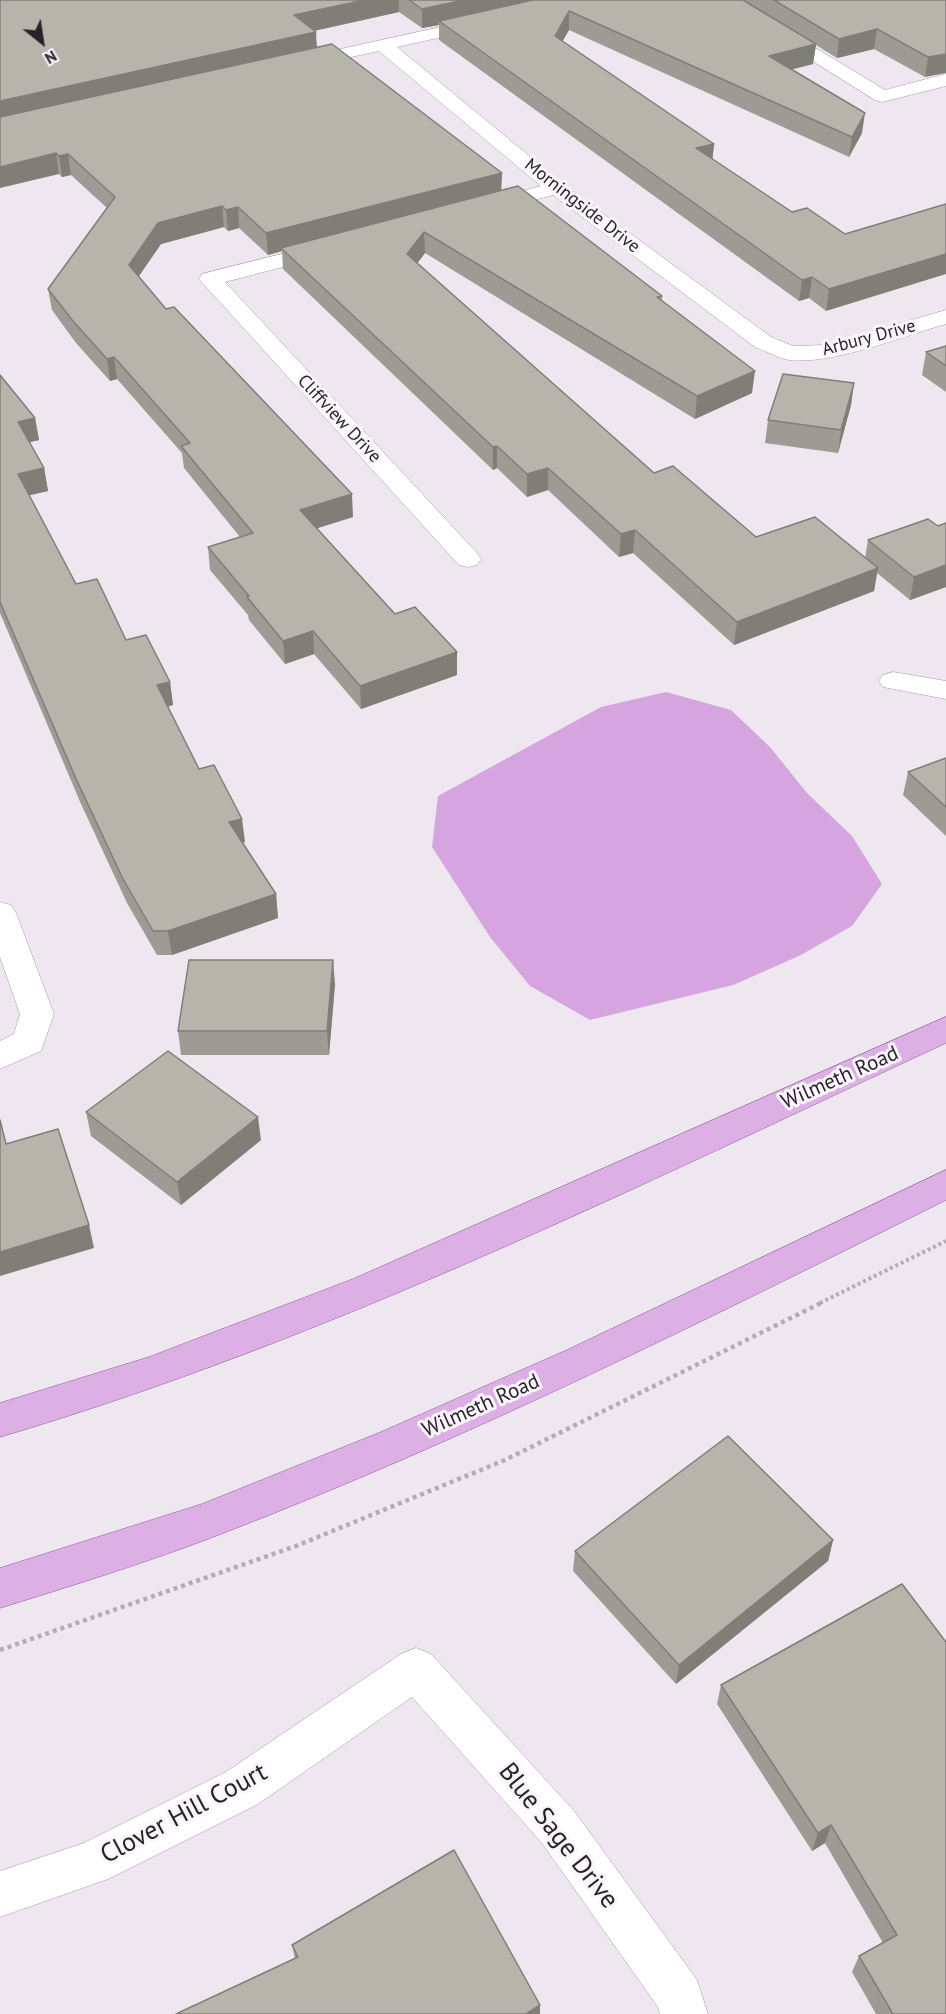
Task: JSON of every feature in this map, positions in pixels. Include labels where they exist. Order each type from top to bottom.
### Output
[{"type":"main road","name":"Wilmeth Road","points":[[0,1420],[143,1375],[320,1310],[419,1269],[946,1029]]},
{"type":"main road","name":"Wilmeth Road","points":[[0,1588],[205,1521],[424,1432],[687,1311],[946,1184]]},
{"type":"street","points":[[724,0],[882,96],[946,80]]},
{"type":"street","points":[[279,68],[495,20]]},
{"type":"street","name":"Morningside Drive","points":[[383,45],[556,188],[763,342],[790,353]]},
{"type":"street","points":[[464,212],[556,188]]},
{"type":"street","name":"Cliffview Drive","points":[[348,243],[210,279],[468,559]]},
{"type":"street","name":"Arbury Drive","points":[[790,353],[826,352],[946,317]]},
{"type":"street","points":[[893,681],[946,690]]},
{"type":"street","points":[[0,913],[37,1014],[30,1042],[0,1056]]},
{"type":"street","name":"Clover Hill Court","points":[[0,1894],[92,1863],[242,1788],[416,1669]]},
{"type":"street","name":"Blue Sage Drive","points":[[416,1669],[558,1827],[680,1997],[684,2014]]},
{"type":"shaded area","points":[[666,692],[731,710],[770,747],[807,793],[852,836],[882,884],[852,926],[799,956],[733,985],[590,1020],[530,986],[490,937],[432,847],[438,796],[601,707]]},
{"type":"building","points":[[0,0],[365,0],[294,15],[316,32],[0,101]]},
{"type":"building","points":[[409,0],[464,0],[422,9]]},
{"type":"building","points":[[533,0],[743,0],[816,44],[769,56],[865,113],[852,137],[569,11],[555,36],[714,144],[696,148],[792,212],[807,208],[845,234],[946,204],[946,254],[829,289],[812,277],[802,280],[439,21]]},
{"type":"building","points":[[774,0],[946,0],[946,54],[928,57],[877,29],[839,39]]},
{"type":"building","points":[[332,44],[502,173],[266,233],[238,207],[226,210],[222,206],[158,223],[129,265],[166,309],[174,307],[352,494],[300,510],[395,614],[415,607],[457,652],[360,686],[313,631],[283,641],[247,597],[249,596],[208,547],[253,533],[181,446],[190,443],[114,357],[107,359],[48,289],[115,197],[68,154],[59,156],[56,153],[0,167],[0,117]]},
{"type":"building","points":[[518,186],[662,296],[657,297],[755,371],[697,396],[424,232],[407,254],[654,473],[673,466],[756,537],[815,517],[878,568],[737,622],[635,530],[621,534],[548,468],[527,474],[497,446],[493,447],[281,248]]},
{"type":"building","points":[[946,346],[946,366],[926,352]]},
{"type":"building","points":[[783,374],[854,383],[841,430],[768,420]]},
{"type":"building","points":[[0,375],[35,418],[18,422],[44,468],[18,474],[76,584],[97,579],[126,640],[146,635],[170,682],[157,685],[199,769],[214,765],[242,819],[229,822],[276,894],[168,931],[153,931],[123,879],[77,781],[0,602]]},
{"type":"building","points":[[928,519],[938,526],[946,523],[946,565],[914,577],[868,540]]},
{"type":"building","points":[[946,758],[946,807],[908,772]]},
{"type":"building","points":[[189,960],[333,960],[327,1031],[178,1031]]},
{"type":"building","points":[[168,1051],[258,1117],[177,1182],[86,1112]]},
{"type":"building","points":[[0,1120],[6,1144],[58,1129],[89,1225],[0,1252]]},
{"type":"building","points":[[728,1436],[833,1540],[679,1665],[575,1551]]},
{"type":"building","points":[[902,1584],[946,1642],[946,2014],[893,2014],[859,1956],[897,1935],[831,1825],[818,1833],[721,1685]]},
{"type":"building","points":[[454,1850],[540,2005],[526,2014],[176,2014],[298,1957],[292,1945]]}]
